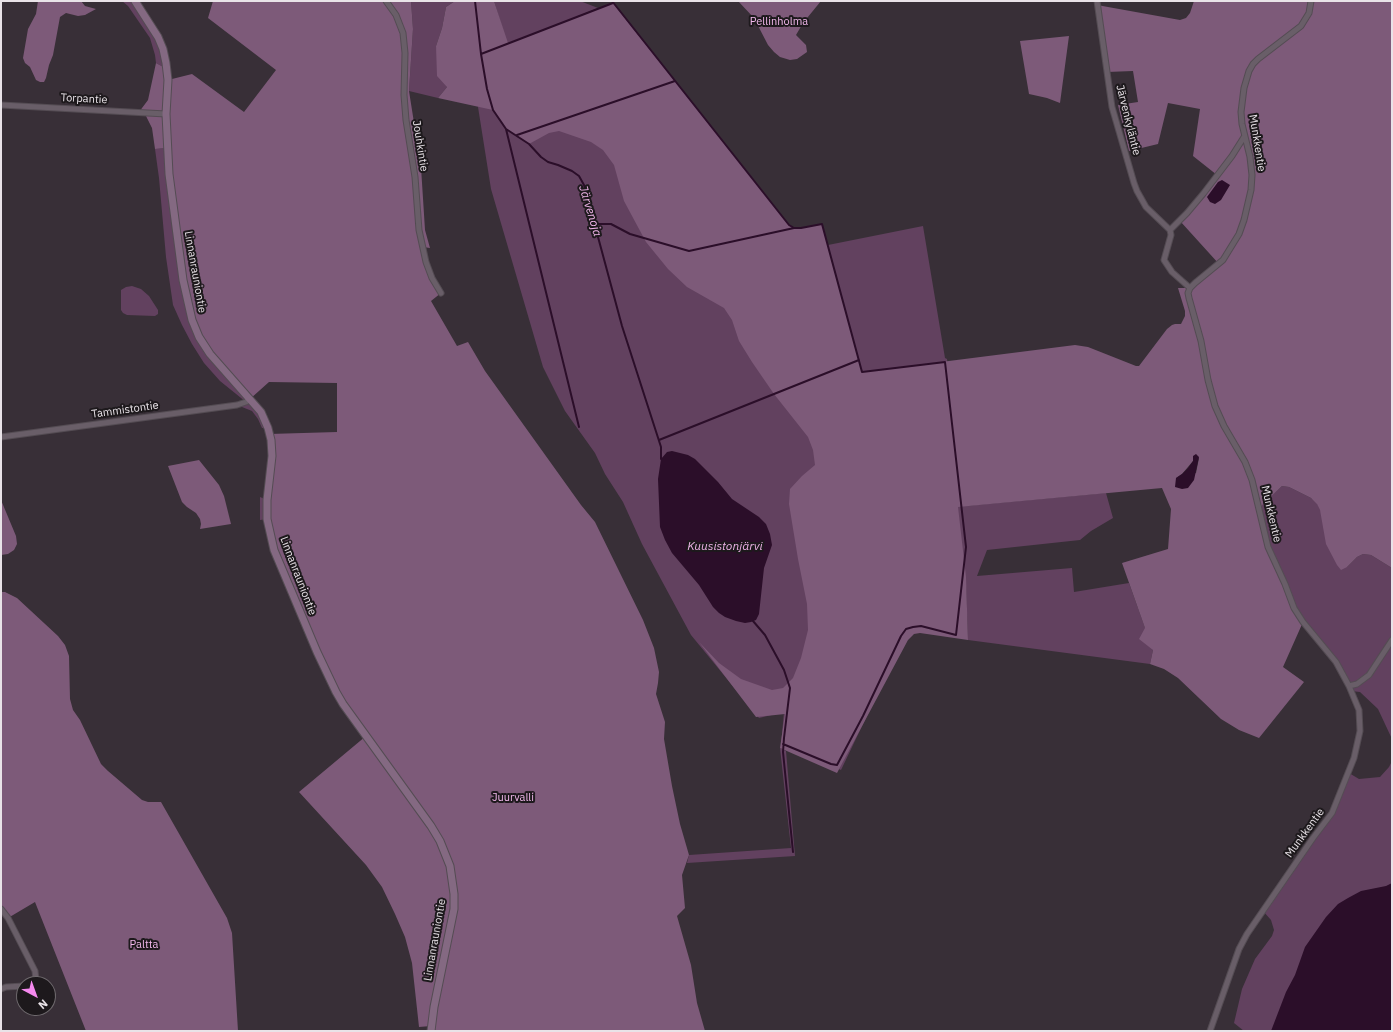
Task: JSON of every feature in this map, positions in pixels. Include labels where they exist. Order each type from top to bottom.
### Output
[{"type":"street","name":"Linnanrauniontie","points":[[135,1],[152,27],[163,49],[168,80],[166,114],[169,174],[186,294],[192,320],[199,337],[210,354],[261,412],[266,422],[271,440],[272,456],[267,500],[268,519],[274,550],[317,652],[342,704],[431,826],[440,841],[450,866],[454,894],[454,909],[434,1007],[431,1031]]},
{"type":"street","name":"Jouhkintie","points":[[386,1],[396,15],[403,33],[405,53],[404,95],[406,120],[415,177],[419,230],[426,262],[432,278],[441,293]]},
{"type":"street","name":"Järvenkyläntie","points":[[1097,1],[1112,107],[1134,183],[1146,207],[1170,230]]},
{"type":"street","name":"Munkkentie","points":[[1210,1031],[1239,949],[1247,934],[1329,818],[1337,803],[1354,758],[1360,731],[1359,710],[1349,686],[1336,662],[1296,612],[1268,547],[1252,480],[1243,458],[1224,426],[1215,406],[1208,380],[1201,341],[1188,293],[1190,288],[1219,264],[1230,251],[1239,234],[1248,204],[1252,175],[1250,157],[1244,137],[1241,112],[1244,88],[1249,71],[1258,59],[1301,26],[1309,13],[1311,1]]},
{"type":"street","name":"Torpantie","points":[[1,105],[166,114]]},
{"type":"street","points":[[1190,288],[1172,272],[1164,260],[1171,235],[1170,230],[1188,213],[1232,156],[1244,137]]},
{"type":"street","name":"Tammistontie","points":[[1,437],[237,405],[250,399]]},
{"type":"street","points":[[1349,686],[1357,684],[1369,675],[1391,642]]},
{"type":"street","points":[[1,909],[8,918],[35,971],[36,976]]},
{"type":"street","points":[[1,990],[6,987],[16,986]]},
{"type":"shaded area","points":[[122,1],[135,1],[153,27],[167,69],[156,63],[150,38],[128,6]]},
{"type":"shaded area","points":[[411,1],[455,1],[446,7],[442,28],[436,46],[447,87],[438,98],[409,91],[413,29]]},
{"type":"shaded area","points":[[494,1],[580,1],[598,8],[578,16],[739,161],[789,225],[794,228],[822,224],[828,245],[923,226],[945,358],[947,359],[965,506],[1106,493],[1113,518],[1091,531],[1080,540],[987,550],[977,576],[1072,568],[1074,592],[1129,583],[1153,650],[1150,664],[968,640],[966,586],[910,626],[841,770],[781,745],[784,712],[759,718],[691,635],[642,544],[623,502],[605,474],[595,453],[565,411],[543,367],[491,189],[478,107],[507,43]]},
{"type":"shaded area","points":[[168,148],[250,399],[268,428],[262,428],[252,411],[237,405],[246,402],[220,381],[204,363],[192,344],[173,305],[166,257],[155,149]]},
{"type":"shaded area","points":[[132,286],[141,289],[149,296],[158,310],[158,314],[155,316],[127,315],[123,313],[121,310],[121,290]]},
{"type":"shaded area","points":[[1282,486],[1289,487],[1311,498],[1317,503],[1347,567],[1357,557],[1363,554],[1371,555],[1392,568],[1392,739],[1378,709],[1360,692],[1351,691],[1344,675],[1303,622],[1272,558],[1258,508]]},
{"type":"shaded area","points":[[260,497],[267,500],[267,519],[260,520]]},
{"type":"shaded area","points":[[780,748],[786,751],[795,856],[687,863],[689,855],[791,848]]},
{"type":"shaded area","points":[[1392,761],[1392,883],[1327,961],[1290,1031],[1244,1031],[1234,1023],[1242,989],[1255,959],[1272,936],[1274,930],[1271,920],[1263,911],[1326,823],[1349,773],[1359,779],[1380,777]]},
{"type":"green space","points":[[38,1],[81,1],[85,6],[96,9],[85,15],[78,16],[66,13],[60,17],[53,55],[44,82],[36,80],[30,67],[25,63],[23,58],[28,29],[36,14]]},
{"type":"green space","name":"Juurvalli","points":[[213,1],[411,1],[413,29],[409,91],[421,167],[425,230],[430,248],[423,247],[441,293],[431,301],[457,346],[468,342],[485,371],[581,505],[595,522],[643,620],[654,648],[659,672],[656,694],[665,722],[664,739],[672,786],[680,824],[689,855],[682,875],[685,908],[677,916],[691,965],[697,1003],[705,1031],[431,1031],[431,1026],[419,1027],[412,963],[405,937],[382,887],[366,865],[299,792],[366,736],[343,704],[270,535],[269,434],[337,432],[337,383],[269,382],[250,399],[222,369],[192,320],[167,148],[155,149],[152,128],[146,116],[139,112],[148,100],[156,63],[167,69],[168,80],[192,74],[244,112],[276,70],[208,18]]},
{"type":"green space","points":[[455,1],[494,1],[508,43],[613,3],[789,225],[794,228],[801,228],[822,224],[862,372],[1075,345],[1088,347],[1139,366],[1167,329],[1172,325],[1181,324],[1185,316],[1185,311],[1178,288],[1190,288],[1219,264],[1180,221],[1217,175],[1193,156],[1200,109],[1168,103],[1158,144],[1129,151],[1118,105],[1138,102],[1133,71],[1107,72],[1097,5],[1180,20],[1186,18],[1190,13],[1194,1],[1392,1],[1392,568],[1371,555],[1363,554],[1341,570],[1326,544],[1320,510],[1317,504],[1311,498],[1289,487],[1282,486],[1259,508],[1268,547],[1303,622],[1283,667],[1304,682],[1259,738],[1239,730],[1221,719],[1178,678],[1164,669],[1150,664],[1153,650],[1139,639],[1145,628],[1122,563],[1168,549],[1171,509],[1162,488],[958,507],[966,577],[968,640],[920,633],[914,634],[908,640],[837,773],[780,748],[785,714],[756,717],[699,642],[719,663],[741,679],[772,690],[783,688],[793,678],[801,658],[808,630],[807,604],[789,504],[790,489],[815,465],[813,450],[808,437],[774,394],[752,362],[739,341],[732,320],[724,308],[687,287],[668,269],[646,242],[624,201],[614,165],[603,150],[591,142],[559,131],[549,133],[529,144],[506,129],[493,110],[438,98],[447,87],[437,76],[436,46],[442,28],[446,7]],"holes":[[[1199,458],[1196,473],[1176,478],[1182,474],[1193,461]]]},
{"type":"green space","name":"Pellinholma","points":[[738,1],[821,1],[803,23],[796,35],[806,45],[807,52],[797,59],[790,60],[780,57],[768,45],[754,18]]},
{"type":"green space","points":[[1069,36],[1060,103],[1029,94],[1020,41]]},
{"type":"green space","points":[[199,460],[219,485],[224,496],[231,524],[200,529],[200,519],[196,513],[182,502],[168,466]]},
{"type":"green space","points":[[1,500],[16,536],[17,544],[14,550],[8,554],[1,555]]},
{"type":"green space","name":"Paltta","points":[[1,592],[5,592],[17,598],[58,636],[65,645],[69,656],[70,699],[73,710],[80,720],[101,764],[142,800],[148,802],[161,802],[227,918],[232,933],[238,1031],[86,1031],[35,902],[8,918],[1,909]]},
{"type":"water","points":[[1222,180],[1230,185],[1221,200],[1215,204],[1210,202],[1207,197],[1218,182]]},
{"type":"water","name":"Kuusistonjärvi","points":[[672,451],[688,455],[695,459],[718,482],[732,499],[759,517],[766,524],[772,545],[764,568],[759,614],[756,620],[745,623],[725,617],[719,613],[713,607],[699,585],[672,553],[665,540],[660,527],[658,479],[661,459],[667,452]]},
{"type":"water","points":[[1196,454],[1199,457],[1194,480],[1188,488],[1182,489],[1175,487],[1176,478],[1188,468],[1193,461],[1193,456]]},
{"type":"water","points":[[1392,883],[1392,1031],[1271,1031],[1286,992],[1295,975],[1305,947],[1326,917],[1338,904],[1361,891],[1386,886]]},
{"type":"waterway","name":"Järvenoja","points":[[475,1],[481,54],[487,89],[493,110],[506,129],[529,144],[548,162],[572,171],[579,176],[584,185],[622,326],[661,447],[661,459]]},
{"type":"waterway","points":[[612,1],[789,225],[794,228]]},
{"type":"waterway","points":[[481,54],[613,3]]},
{"type":"waterway","points":[[517,135],[675,81]]},
{"type":"waterway","points":[[506,129],[579,427]]},
{"type":"waterway","points":[[595,224],[611,224],[630,234],[689,251],[794,228],[822,224],[862,372],[945,362],[966,547],[956,635],[921,626],[906,629],[901,636],[863,716],[837,765],[831,764],[783,744]]},
{"type":"waterway","points":[[659,440],[859,360]]},
{"type":"waterway","points":[[753,621],[765,635],[784,670],[790,688],[783,752],[793,852]]}]
